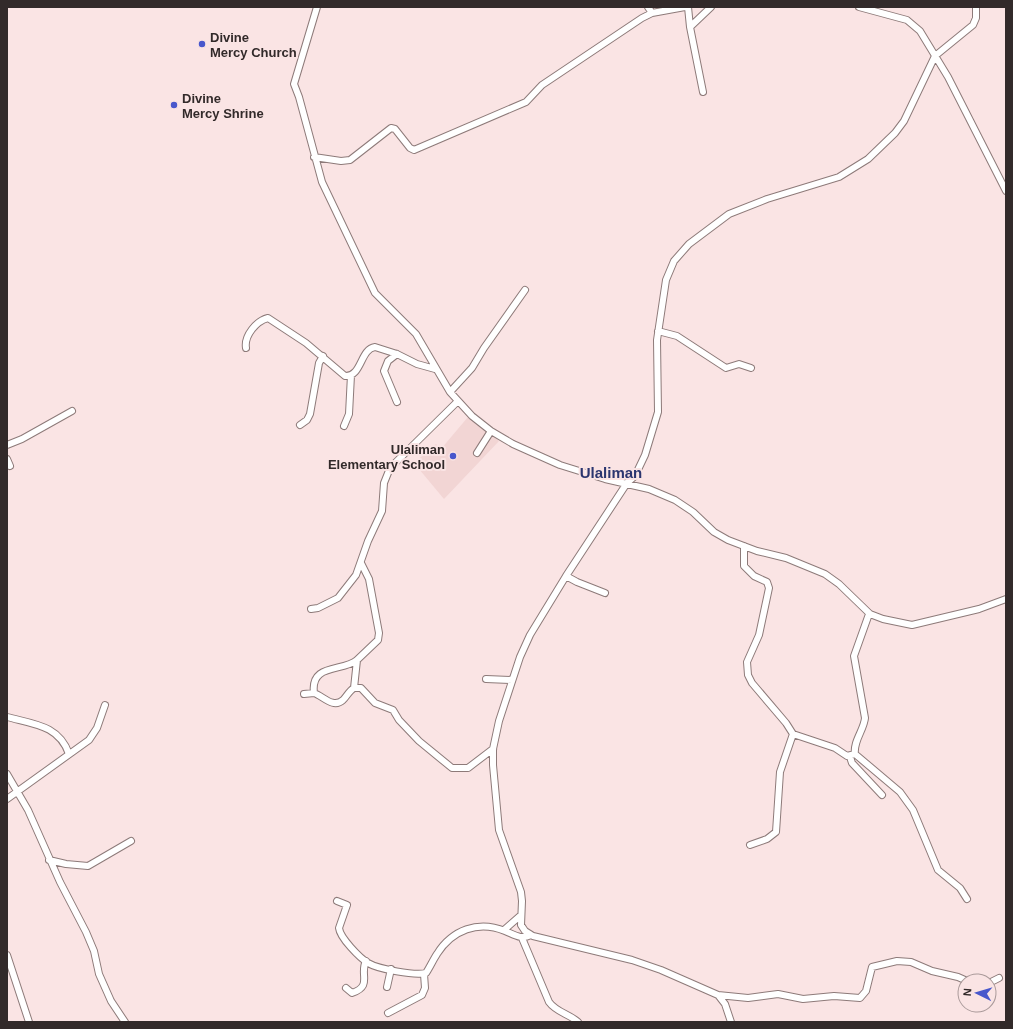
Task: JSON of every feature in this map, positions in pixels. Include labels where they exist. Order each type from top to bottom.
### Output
[{"type":"street","points":[[317,7],[294,84],[299,97],[322,182],[375,293],[416,334],[435,369],[450,392],[472,416],[491,431],[513,444],[560,465],[606,479],[649,489],[675,500],[694,512],[714,532],[728,540],[767,554],[786,558],[825,574],[839,584],[869,614],[895,623],[912,625],[979,609],[1006,599]]},
{"type":"street","points":[[648,7],[652,13]]},
{"type":"street","points":[[314,157],[341,161],[350,160],[391,128],[395,128],[410,148],[414,150],[521,105],[548,81],[642,18],[652,13],[686,7],[703,92]]},
{"type":"street","points":[[690,27],[711,7]]},
{"type":"street","points":[[859,7],[907,20],[920,31],[948,77],[1006,191]]},
{"type":"street","points":[[957,976],[932,971],[911,962],[901,961],[872,967],[866,991],[860,998],[834,996],[803,999],[778,994],[748,998],[718,995],[661,970],[632,960],[531,935],[522,928],[520,916],[522,901],[521,892],[499,830],[494,780],[494,749],[499,721],[512,680],[530,635],[566,576],[627,483],[635,476],[645,455],[658,412],[658,332],[666,280],[674,261],[683,250],[719,221],[738,210],[839,177],[868,159],[895,133],[904,121],[935,56],[973,25],[976,18],[976,7]]},
{"type":"street","points":[[450,392],[472,368],[484,348],[525,290]]},
{"type":"street","points":[[246,348],[245,341],[249,334],[262,321],[268,318],[323,356],[345,376],[351,375],[359,367],[370,348],[378,347],[417,364],[435,369]]},
{"type":"street","points":[[658,332],[677,336],[726,368],[739,364],[751,368]]},
{"type":"street","points":[[397,354],[388,360],[384,371],[397,402]]},
{"type":"street","points":[[300,425],[307,420],[310,414],[319,363],[323,356]]},
{"type":"street","points":[[344,426],[349,414],[351,375]]},
{"type":"street","points":[[311,609],[318,608],[338,598],[356,575],[368,541],[382,511],[384,483],[390,468],[458,401]]},
{"type":"street","points":[[7,445],[72,411]]},
{"type":"street","points":[[477,453],[491,431]]},
{"type":"street","points":[[7,459],[10,466]]},
{"type":"street","points":[[744,546],[744,566],[754,576],[767,582],[769,588],[758,635],[747,662],[748,675],[752,683],[783,718],[793,734],[852,755],[900,792],[913,810],[938,870],[960,888],[967,899]]},
{"type":"street","points":[[314,693],[314,684],[324,670],[347,666],[378,640],[379,633],[369,579],[361,563]]},
{"type":"street","points":[[566,576],[604,593]]},
{"type":"street","points":[[869,614],[854,656],[865,713],[865,723],[855,745],[852,755],[852,762],[882,795]]},
{"type":"street","points":[[304,694],[314,693],[335,703],[342,700],[354,688],[356,660]]},
{"type":"street","points":[[486,679],[512,680]]},
{"type":"street","points":[[354,688],[361,688],[375,703],[393,710],[399,720],[419,741],[452,768],[468,768],[494,749]]},
{"type":"street","points":[[7,799],[70,754],[93,735],[104,714],[105,705]]},
{"type":"street","points":[[7,717],[31,722],[52,731],[65,742],[70,754]]},
{"type":"street","points":[[750,845],[766,840],[776,832],[781,765],[793,734]]},
{"type":"street","points":[[7,774],[18,791],[49,860],[86,932],[94,951],[98,970],[105,987],[125,1022]]},
{"type":"street","points":[[49,860],[66,864],[88,866],[131,841]]},
{"type":"street","points":[[337,901],[347,906],[345,915],[340,925],[340,935],[366,961],[373,965],[411,974],[424,974],[450,938],[457,933],[472,927],[482,926],[504,930],[522,938],[531,935]]},
{"type":"street","points":[[504,930],[520,916]]},
{"type":"street","points":[[522,938],[549,1002],[555,1009],[565,1012],[578,1022]]},
{"type":"street","points":[[7,955],[29,1022]]},
{"type":"street","points":[[346,988],[352,993],[363,986],[365,980],[363,967],[366,961]]},
{"type":"street","points":[[388,986],[391,969]]},
{"type":"street","points":[[388,1013],[422,995],[425,988],[424,974]]},
{"type":"street","points":[[718,995],[725,1004],[731,1022]]},
{"type":"shaded area","name":"Ulaliman Elementary School","points":[[468,417],[499,441],[444,499],[414,463],[436,444],[441,449]]},
{"type":"place","name":"Divine Mercy Church","points":[[202,44]]},
{"type":"place","name":"Divine Mercy Shrine","points":[[174,105]]},
{"type":"place","name":"Ulaliman Elementary School","points":[[453,456]]},
{"type":"district","name":"Ulaliman","points":[[611,472]]}]
